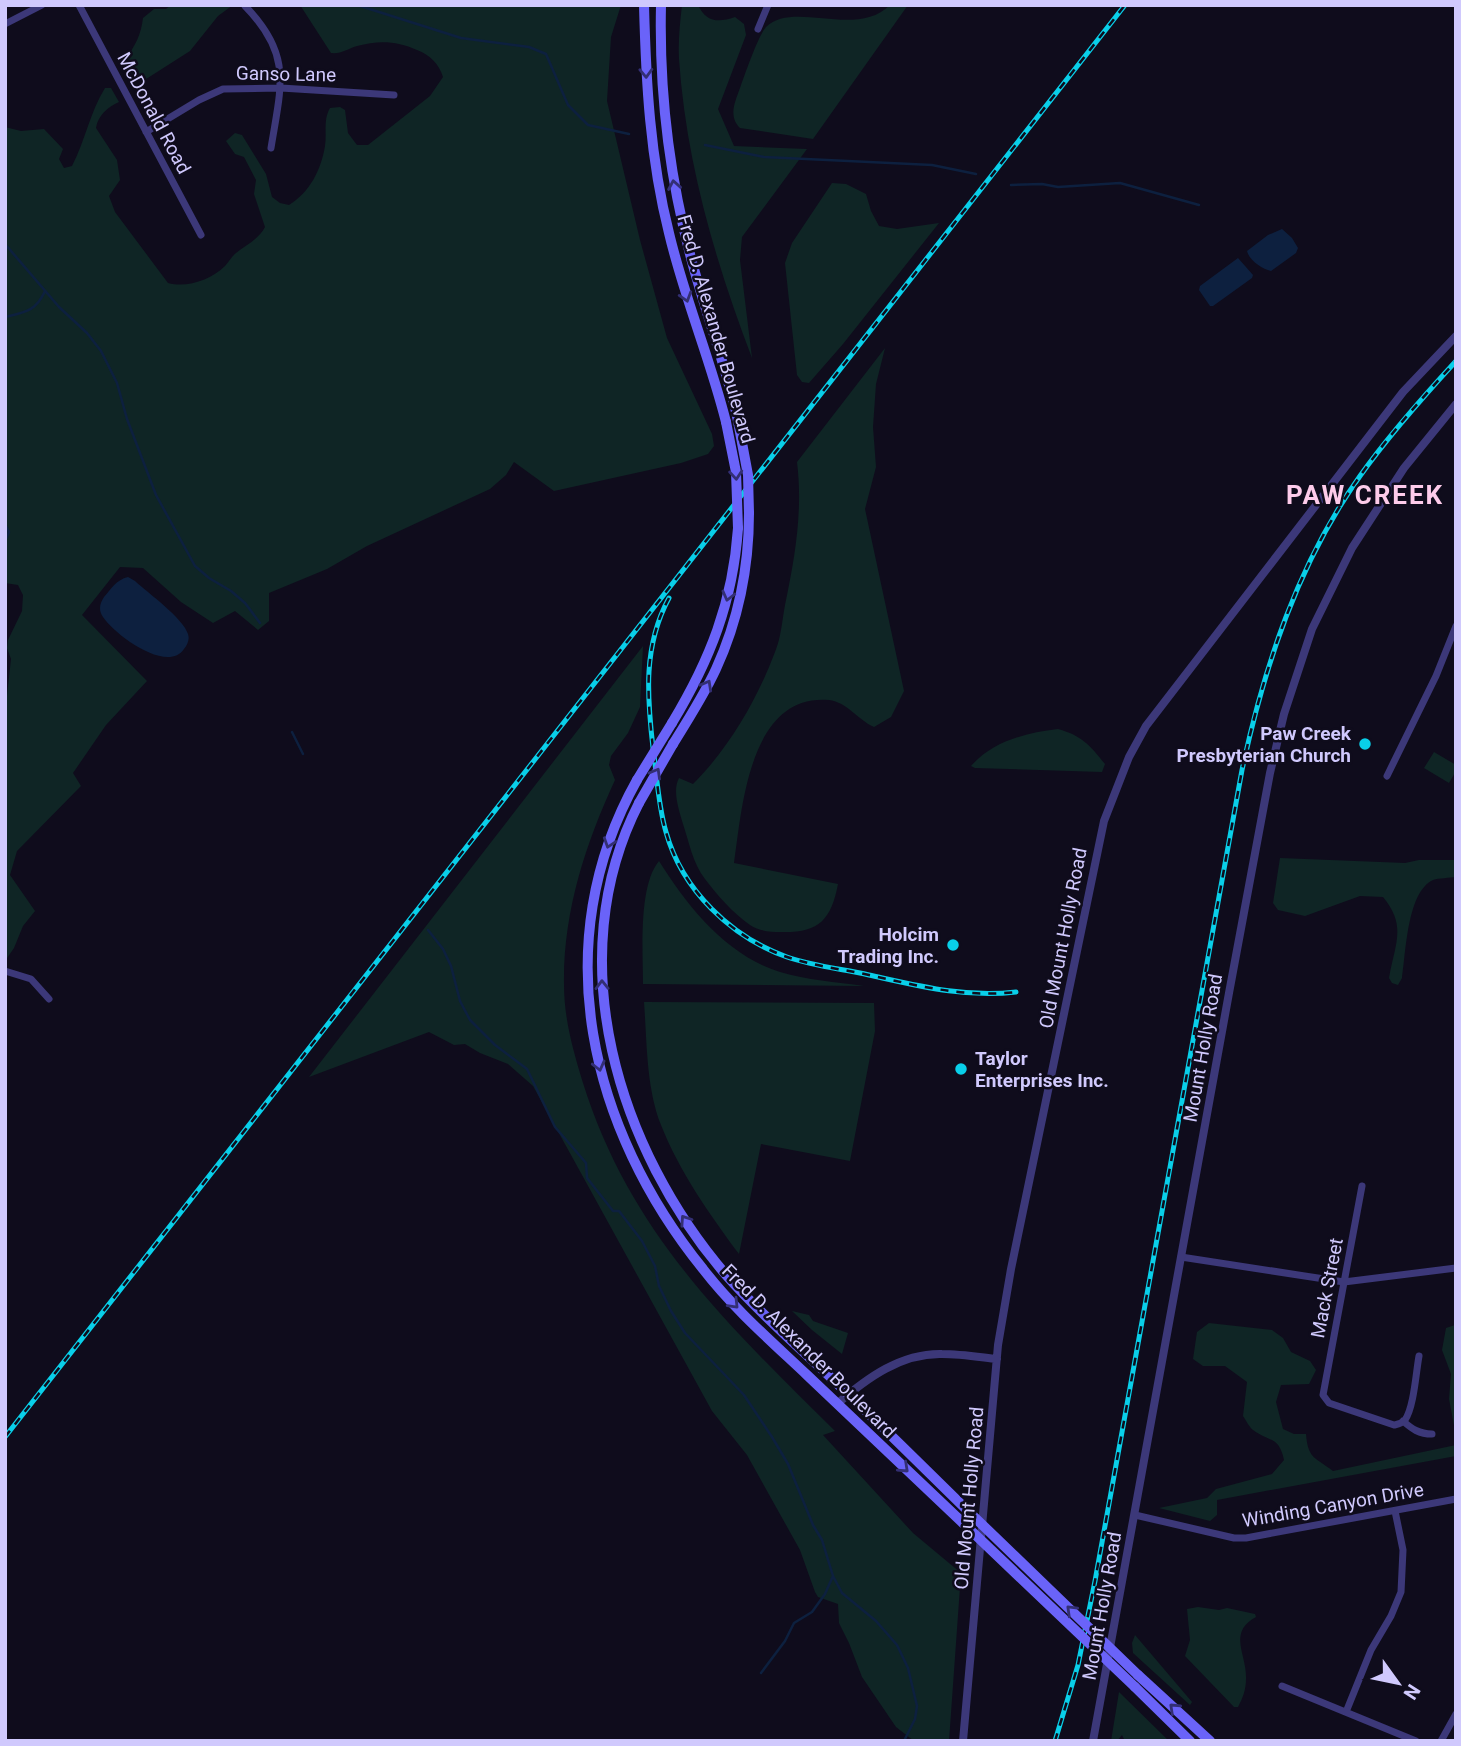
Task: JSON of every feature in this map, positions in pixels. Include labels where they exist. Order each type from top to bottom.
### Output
[{"type":"main road","name":"Fred D. Alexander Boulevard","points":[[644,5],[648,112],[660,193],[683,287],[726,422],[736,472],[738,528],[731,584],[718,632],[701,674],[637,780],[616,824],[598,876],[588,936],[588,1005],[598,1066],[623,1135],[649,1189],[690,1252],[737,1307],[1190,1741]]},
{"type":"main road","name":"Fred D. Alexander Boulevard","points":[[661,5],[660,39],[665,120],[675,190],[691,260],[737,416],[748,475],[749,513],[747,558],[729,635],[709,684],[639,803],[626,832],[610,888],[602,956],[603,998],[608,1036],[623,1094],[649,1156],[675,1204],[698,1239],[728,1276],[1138,1675],[1210,1741]]},
{"type":"street","points":[[5,24],[41,5]]},
{"type":"street","name":"McDonald Road","points":[[79,5],[201,235]]},
{"type":"street","points":[[758,29],[768,5]]},
{"type":"street","points":[[245,6],[261,22],[272,39],[280,72],[281,88],[271,148]]},
{"type":"street","name":"Ganso Lane","points":[[146,132],[223,89],[281,88],[394,94]]},
{"type":"street","name":"Old Mount Holly Road","points":[[963,1741],[996,1359],[1011,1269],[1063,1024],[1096,851],[1107,811],[1129,757],[1159,709],[1403,392],[1456,336]]},
{"type":"street","name":"Mount Holly Road","points":[[1093,1741],[1270,773],[1293,685],[1312,629],[1352,548],[1404,468],[1456,404]]},
{"type":"street","points":[[1387,776],[1436,676],[1456,626]]},
{"type":"street","points":[[5,971],[31,979],[49,999]]},
{"type":"street","name":"Mack Street","points":[[1362,1186],[1323,1395],[1329,1403],[1340,1407],[1394,1425],[1402,1422]]},
{"type":"street","points":[[1181,1256],[1344,1282],[1456,1268]]},
{"type":"street","points":[[837,1404],[881,1371],[921,1355],[943,1354],[996,1359]]},
{"type":"street","points":[[1419,1356],[1410,1409],[1402,1422],[1423,1434],[1432,1434]]},
{"type":"street","name":"Winding Canyon Drive","points":[[1135,1515],[1234,1538],[1245,1538],[1456,1499]]},
{"type":"street","points":[[1346,1712],[1371,1650],[1391,1616],[1401,1592],[1403,1550],[1395,1511]]},
{"type":"street","points":[[1282,1686],[1416,1741]]},
{"type":"street","points":[[1441,1741],[1456,1714]]},
{"type":"green space","points":[[171,5],[233,5],[218,16],[190,51],[143,81],[136,81],[128,68],[126,58],[138,39],[143,18],[154,9],[166,9]]},
{"type":"green space","points":[[300,5],[621,5],[611,37],[607,101],[640,240],[667,338],[712,434],[714,446],[708,454],[681,463],[554,491],[514,462],[506,475],[490,489],[367,546],[327,569],[269,593],[269,621],[258,630],[235,611],[213,623],[181,602],[143,568],[120,567],[82,615],[147,681],[106,725],[73,773],[81,786],[17,851],[10,875],[35,911],[23,926],[5,961],[5,714],[11,659],[7,648],[22,611],[23,595],[18,585],[5,583],[5,127],[21,131],[44,129],[63,149],[59,159],[64,168],[72,166],[100,97],[105,88],[111,88],[119,102],[104,112],[96,128],[117,160],[120,180],[109,196],[115,212],[168,283],[191,284],[206,279],[225,266],[265,227],[254,194],[256,180],[244,157],[235,154],[226,141],[235,133],[242,135],[266,174],[272,197],[289,205],[309,187],[321,164],[330,108],[340,107],[345,110],[348,133],[357,145],[368,145],[430,96],[443,77],[430,57],[388,42],[331,53]]},
{"type":"green space","points":[[682,5],[698,5],[705,15],[713,20],[735,17],[744,24],[746,35],[718,109],[734,146],[807,149],[742,237],[740,260],[752,358],[714,248],[695,173],[679,59]]},
{"type":"green space","points":[[890,5],[908,5],[813,139],[740,128],[736,123],[733,114],[736,98],[766,27],[778,20],[792,17],[860,19],[876,15]]},
{"type":"green space","points":[[832,183],[846,184],[866,194],[879,226],[897,229],[939,223],[809,383],[802,382],[797,375],[785,263],[792,243]]},
{"type":"green space","points":[[885,348],[876,384],[873,427],[876,467],[865,509],[904,691],[891,717],[874,727],[841,704],[829,700],[802,703],[782,715],[766,734],[754,759],[746,786],[734,863],[838,884],[827,916],[821,922],[794,932],[765,931],[753,927],[737,915],[697,867],[680,813],[676,795],[677,783],[679,778],[693,784],[706,770],[730,739],[760,688],[779,641],[792,569],[798,516],[797,462]]},
{"type":"green space","points":[[643,646],[640,707],[628,733],[611,756],[609,765],[615,780],[585,854],[567,931],[564,997],[576,1059],[603,1137],[627,1186],[686,1273],[757,1353],[835,1431],[823,1435],[913,1533],[961,1573],[949,1741],[914,1741],[896,1727],[862,1677],[839,1623],[838,1604],[818,1597],[815,1592],[800,1550],[747,1455],[712,1411],[533,1086],[508,1064],[465,1044],[454,1045],[429,1032],[309,1077]]},
{"type":"green space","points":[[1058,729],[1079,738],[1089,746],[1105,764],[1102,772],[971,766],[999,744]]},
{"type":"green space","points":[[1434,752],[1456,765],[1456,771],[1449,783],[1424,768]]},
{"type":"green space","points":[[1280,858],[1405,863],[1419,860],[1456,860],[1456,877],[1433,880],[1424,887],[1418,897],[1409,924],[1402,978],[1398,985],[1392,983],[1389,978],[1397,926],[1395,917],[1383,897],[1360,896],[1305,916],[1278,910],[1273,903]]},
{"type":"green space","points":[[659,861],[696,912],[742,954],[790,975],[864,986],[643,984],[645,902],[652,872]]},
{"type":"green space","points":[[644,1002],[874,1003],[875,1031],[850,1161],[761,1144],[739,1254],[686,1176],[661,1125],[652,1095]]},
{"type":"green space","points":[[792,1311],[809,1315],[813,1321],[848,1333],[842,1354],[812,1330]]},
{"type":"green space","points":[[1209,1323],[1272,1330],[1283,1338],[1291,1352],[1310,1361],[1316,1370],[1309,1384],[1281,1385],[1276,1402],[1283,1429],[1294,1434],[1306,1434],[1311,1453],[1333,1471],[1456,1445],[1456,1456],[1217,1500],[1217,1515],[1210,1521],[1159,1508],[1207,1498],[1216,1489],[1272,1474],[1284,1460],[1276,1443],[1253,1430],[1243,1416],[1247,1382],[1225,1366],[1203,1366],[1193,1359],[1197,1332]]},
{"type":"green space","points":[[1456,1325],[1456,1436],[1449,1399],[1451,1374],[1442,1350],[1446,1328]]},
{"type":"green space","points":[[1198,1607],[1219,1610],[1227,1608],[1255,1614],[1256,1617],[1247,1623],[1240,1637],[1246,1679],[1238,1707],[1234,1707],[1185,1656],[1190,1640],[1187,1609]]},
{"type":"green space","points":[[1135,1635],[1192,1702],[1190,1705],[1133,1653]]},
{"type":"green space","points":[[1119,1692],[1169,1741],[1125,1741],[1122,1735],[1117,1741],[1111,1741]]},
{"type":"water","points":[[1282,229],[1298,248],[1296,253],[1271,271],[1267,270],[1253,261],[1247,251],[1268,235]]},
{"type":"water","points":[[1238,258],[1253,275],[1252,278],[1210,306],[1199,290],[1200,286]]},
{"type":"water","points":[[128,577],[165,606],[185,628],[189,636],[188,642],[176,656],[166,657],[141,649],[118,633],[103,617],[100,607],[104,597],[117,582]]},
{"type":"waterway","points":[[357,5],[461,38],[529,47],[546,54],[568,105],[588,125],[629,134]]},
{"type":"waterway","points":[[705,145],[764,157],[932,165],[976,174]]},
{"type":"waterway","points":[[1011,185],[1042,184],[1058,187],[1120,183],[1199,205]]},
{"type":"waterway","points":[[5,244],[101,351],[117,383],[127,419],[156,495],[195,566],[245,603],[260,623]]},
{"type":"waterway","points":[[5,317],[30,310],[45,291]]},
{"type":"waterway","points":[[5,524],[9,532],[5,541]]},
{"type":"waterway","points":[[292,732],[303,754]]},
{"type":"waterway","points":[[428,930],[443,949],[451,966],[460,1001],[470,1020],[495,1045],[527,1069],[555,1127],[586,1163],[587,1178],[613,1211],[619,1211],[642,1241],[655,1266],[659,1286],[685,1333],[744,1395],[772,1437],[788,1464],[842,1593],[876,1621],[897,1645],[908,1668],[917,1706],[915,1719],[904,1741]]},
{"type":"waterway","points":[[761,1673],[785,1641],[794,1623],[812,1612],[825,1594],[833,1576]]},
{"type":"railway","points":[[5,1437],[1125,5]]},
{"type":"railway","points":[[1055,1741],[1078,1665],[1095,1581],[1242,770],[1261,693],[1301,580],[1338,509],[1382,446],[1456,361]]},
{"type":"railway","points":[[669,598],[655,634],[651,653],[649,709],[659,801],[666,832],[673,853],[697,892],[728,924],[766,948],[787,957],[942,990],[1016,992]]},
{"type":"place","name":"Paw Creek Presbyterian Church","points":[[1365,744]]},
{"type":"place","name":"Holcim Trading Inc.","points":[[953,945]]},
{"type":"place","name":"Taylor Enterprises Inc.","points":[[961,1069]]},
{"type":"district","name":"PAW CREEK","points":[[1365,495]]}]
